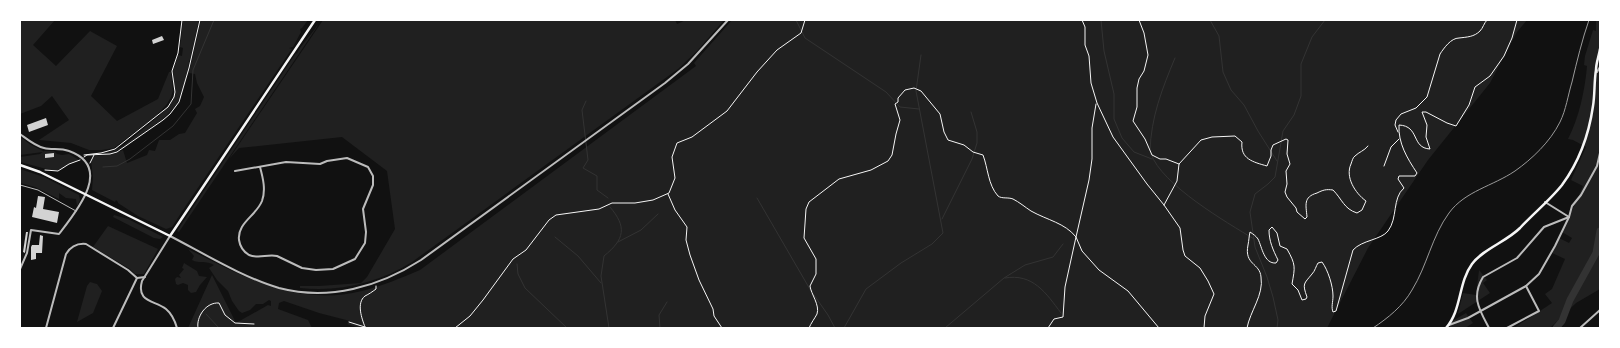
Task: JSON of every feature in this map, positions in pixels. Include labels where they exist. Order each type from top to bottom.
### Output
[{"type":"main road","points":[[20,165],[40,172],[170,236],[315,20]]},
{"type":"main road","points":[[1446,328],[1457,310],[1465,277],[1472,264],[1481,255],[1510,237],[1545,202],[1562,184],[1580,152],[1591,117],[1595,74],[1600,50]]},
{"type":"street","points":[[177,328],[171,315],[166,309],[148,301],[140,288],[170,236],[234,269],[280,288],[323,293],[348,291],[376,284],[406,270],[421,260],[666,83],[688,64],[728,20]]},
{"type":"street","points":[[1595,74],[1600,66]]},
{"type":"street","points":[[20,134],[42,147],[61,149],[82,158],[88,167],[90,177],[86,194],[76,212],[59,234],[31,230],[27,253],[20,269]]},
{"type":"street","points":[[1449,325],[1468,318],[1480,310],[1526,286],[1539,274],[1569,217],[1572,206],[1581,196],[1597,166],[1600,153]]},
{"type":"street","points":[[234,171],[286,162],[307,162],[320,164],[327,161],[347,158],[368,167],[374,176],[373,185],[363,209],[366,232],[365,243],[355,259],[333,269],[316,270],[302,268],[277,256],[273,255],[258,257],[249,254],[244,250],[240,246],[238,234],[244,223],[262,201],[264,191],[260,167]]},
{"type":"street","points":[[1545,202],[1569,217]]},
{"type":"street","points":[[1489,328],[1480,310],[1476,294],[1483,277],[1517,258],[1544,227],[1569,217]]},
{"type":"street","points":[[46,328],[66,254],[69,249],[74,246],[80,243],[86,244],[128,270],[137,278],[145,277]]},
{"type":"street","points":[[113,328],[137,278]]},
{"type":"street","points":[[1507,328],[1540,311],[1526,286]]},
{"type":"street","points":[[1580,328],[1600,310]]},
{"type":"lane","points":[[20,185],[38,190],[76,212]]},
{"type":"path","points":[[182,20],[178,53],[172,71],[174,97],[168,107],[115,149],[102,153],[84,155],[113,154],[122,150],[140,135],[163,120],[176,108],[182,94],[200,20]]},
{"type":"path","points":[[455,328],[470,316],[513,259],[526,250],[549,220],[556,215],[599,209],[612,203],[635,203],[653,200],[668,193],[675,178],[672,157],[677,143],[692,137],[727,111],[757,72],[777,50],[801,33],[805,20]]},
{"type":"path","points":[[1082,20],[1085,27],[1085,45],[1089,56],[1091,83],[1096,103],[1113,137],[1180,228],[1185,256],[1200,268],[1214,294],[1206,316],[1204,328]]},
{"type":"path","points":[[1139,20],[1144,33],[1145,47],[1148,55],[1145,69],[1139,79],[1137,88],[1137,107],[1133,121],[1145,140],[1152,155],[1160,159],[1166,159],[1172,163],[1179,164]]},
{"type":"path","points":[[1247,328],[1249,319],[1256,307],[1262,281],[1259,270],[1248,257],[1250,233],[1257,237],[1267,259],[1273,263],[1276,263],[1278,260],[1271,245],[1269,236],[1269,230],[1272,227],[1276,233],[1280,246],[1287,249],[1294,264],[1295,272],[1292,284],[1298,290],[1300,300],[1304,300],[1307,297],[1304,283],[1313,273],[1318,263],[1322,262],[1329,276],[1333,295],[1332,310],[1333,312],[1336,311],[1353,250],[1357,246],[1387,233],[1392,224],[1398,193],[1404,188],[1398,179],[1399,176],[1416,176],[1417,173],[1403,148],[1395,125],[1396,120],[1401,114],[1416,108],[1427,97],[1437,63],[1443,50],[1453,39],[1470,37],[1479,32],[1487,20]]},
{"type":"path","points":[[1384,166],[1391,146],[1399,140],[1398,125],[1404,125],[1411,128],[1421,146],[1430,149],[1426,137],[1427,125],[1422,112],[1456,126],[1469,105],[1475,87],[1490,76],[1504,56],[1512,38],[1517,20]]},
{"type":"path","points":[[810,328],[818,310],[810,286],[816,274],[816,262],[804,238],[806,209],[809,202],[839,179],[871,170],[886,163],[890,158],[900,120],[895,104],[898,102],[898,98],[905,90],[914,88],[921,91],[940,114],[944,132],[948,140],[964,144],[971,150],[983,155],[987,173],[1000,198],[1013,199],[1040,216],[1063,225],[1071,230],[1082,251],[1099,270],[1128,291],[1159,328]]},
{"type":"path","points":[[1048,328],[1054,319],[1063,317],[1065,287],[1090,180],[1092,128],[1096,103]]},
{"type":"path","points":[[1164,205],[1177,181],[1179,164],[1201,140],[1212,137],[1234,136],[1242,142],[1241,151],[1243,154],[1251,161],[1267,166],[1273,145],[1286,139],[1288,140],[1287,154],[1290,164],[1286,171],[1287,184],[1285,192],[1296,208],[1297,212],[1305,219],[1307,217],[1306,202],[1308,198],[1312,194],[1322,190],[1333,190],[1344,205],[1357,213],[1362,210],[1366,201],[1361,198],[1352,184],[1348,169],[1354,156],[1368,146]]},
{"type":"path","points":[[88,167],[91,158],[95,155]]},
{"type":"path","points":[[40,172],[44,170],[57,172],[69,164],[81,160]]},
{"type":"path","points":[[668,193],[675,210],[687,227],[686,240],[690,255],[699,280],[713,310],[714,316],[722,328]]},
{"type":"path","points":[[365,327],[360,308],[361,301],[376,289],[376,284]]},
{"type":"path","points":[[198,328],[200,315],[214,302],[218,303],[224,315],[235,323],[254,324]]},
{"type":"path","points":[[349,322],[368,328]]},
{"type":"shaded area","points":[[20,20],[55,20],[33,45],[56,66],[90,31],[117,46],[91,96],[117,121],[158,99],[169,72],[171,72],[173,91],[171,97],[156,116],[114,148],[89,150],[71,143],[39,140],[69,120],[52,96],[41,106],[20,114]]},
{"type":"shaded area","points":[[183,20],[199,20],[185,80],[177,104],[163,119],[122,148],[111,154],[102,154],[123,146],[160,115],[171,103],[175,94],[173,71],[178,55],[182,56],[183,48],[180,47]]},
{"type":"shaded area","points":[[201,20],[308,20],[300,29],[301,32],[293,47],[289,48],[292,49],[172,227],[166,229],[138,216],[118,203],[116,200],[115,202],[92,190],[93,177],[91,161],[95,156],[114,154],[123,150],[127,163],[147,155],[149,150],[155,151],[159,140],[170,140],[179,134],[185,133],[197,113],[195,109],[200,106],[204,97],[197,83],[195,74],[189,73]]},
{"type":"shaded area","points":[[323,20],[675,20],[677,24],[686,20],[724,20],[697,51],[678,69],[412,262],[372,281],[330,289],[315,289],[300,288],[300,286],[361,283],[367,277],[395,229],[387,171],[342,137],[239,148],[229,159]]},
{"type":"shaded area","points":[[732,20],[1527,20],[1517,32],[1490,83],[1428,160],[1368,248],[1327,328],[360,328],[347,324],[350,321],[319,313],[284,301],[279,303],[278,309],[308,320],[312,328],[188,328],[212,275],[236,323],[268,305],[271,306],[271,301],[269,300],[263,304],[256,304],[250,310],[242,313],[232,301],[228,291],[217,280],[209,268],[214,265],[192,260],[194,256],[188,249],[250,279],[293,292],[315,295],[338,295],[362,291],[420,270],[696,66],[694,63]]},
{"type":"shaded area","points":[[1596,20],[1600,20],[1600,289],[1576,303],[1550,328],[1514,328],[1552,303],[1545,294],[1552,289],[1565,259],[1552,253],[1559,238],[1569,243],[1572,238],[1562,232],[1583,186],[1571,180],[1586,147],[1568,139],[1581,104],[1587,66],[1584,65],[1585,56],[1593,30],[1596,31]]},
{"type":"shaded area","points":[[318,24],[179,232],[177,231],[296,53],[297,54]]},
{"type":"shaded area","points":[[20,137],[43,151],[43,152],[20,155]]},
{"type":"shaded area","points":[[44,151],[54,151],[57,154],[62,155],[69,154],[79,160],[68,164],[63,169],[54,171],[20,162],[20,157],[40,154]]},
{"type":"shaded area","points":[[20,169],[44,177],[79,195],[80,200],[77,206],[76,199],[66,198],[59,193],[59,199],[35,187],[20,183]]},
{"type":"shaded area","points":[[114,215],[128,219],[163,237],[160,239],[154,238],[113,217]]},
{"type":"shaded area","points":[[108,226],[158,249],[144,274],[135,274],[130,269],[93,247]]},
{"type":"shaded area","points":[[184,263],[197,271],[199,276],[207,277],[196,292],[191,293],[188,290],[188,285],[183,283],[178,285],[176,284],[175,279],[177,277],[181,278],[179,275],[184,269],[182,268]]},
{"type":"shaded area","points":[[1479,270],[1487,280],[1483,283],[1490,293],[1458,314],[1463,293],[1476,295]]},
{"type":"shaded area","points":[[90,282],[97,284],[102,291],[93,313],[77,322],[87,286]]},
{"type":"shaded area","points":[[1466,313],[1473,323],[1465,328],[1448,328],[1454,320]]},
{"type":"building","points":[[162,36],[164,40],[153,44],[152,40]]},
{"type":"building","points":[[46,118],[48,125],[29,132],[27,125]]},
{"type":"building","points":[[54,153],[54,157],[45,158],[45,154]]},
{"type":"building","points":[[38,196],[45,197],[43,209],[59,212],[57,223],[32,217],[34,207],[36,208]]},
{"type":"building","points":[[26,232],[28,232],[25,253],[23,252]]},
{"type":"building","points":[[40,235],[43,236],[42,253],[36,253],[36,259],[31,260],[31,247],[32,245],[39,245]]},
{"type":"waterway","points":[[103,167],[117,166],[130,159],[173,126],[191,104],[193,70],[214,20]]},
{"type":"waterway","points":[[796,20],[805,38],[886,92],[900,107],[919,109]]},
{"type":"waterway","points":[[1101,20],[1104,51],[1114,94],[1114,119],[1122,138],[1134,152],[1152,159]]},
{"type":"waterway","points":[[1210,20],[1219,36],[1223,72],[1231,90],[1244,105],[1277,161]]},
{"type":"waterway","points":[[1277,328],[1278,320],[1273,297],[1255,247],[1250,212],[1255,194],[1275,177],[1283,131],[1294,115],[1301,96],[1301,64],[1312,37],[1325,20]]},
{"type":"waterway","points":[[844,328],[866,289],[901,263],[932,244],[943,233],[916,91],[921,55]]},
{"type":"waterway","points":[[1150,151],[1152,126],[1162,92],[1175,58]]},
{"type":"waterway","points":[[586,101],[582,110],[588,160],[583,168],[597,176],[597,190],[608,198]]},
{"type":"waterway","points":[[942,219],[972,159],[977,143],[977,132],[971,112]]},
{"type":"waterway","points":[[1151,154],[1157,166],[1181,190],[1212,213],[1254,239]]},
{"type":"waterway","points":[[757,198],[811,291]]},
{"type":"waterway","points":[[609,328],[601,276],[604,256],[616,244],[621,233],[619,221],[610,207]]},
{"type":"waterway","points":[[618,242],[641,230],[658,214]]},
{"type":"waterway","points":[[1556,328],[1562,321],[1570,300],[1596,253],[1600,231]]},
{"type":"waterway","points":[[555,237],[578,256],[601,283]]},
{"type":"waterway","points":[[945,328],[1004,278],[1025,265],[1053,257],[1063,244]]},
{"type":"waterway","points":[[517,264],[518,274],[525,288],[567,328]]},
{"type":"waterway","points":[[1005,278],[1015,277],[1038,286],[1050,298],[1061,313]]},
{"type":"waterway","points":[[814,295],[835,328]]},
{"type":"waterway","points":[[660,328],[659,315],[667,302]]},
{"type":"waterway","points":[[206,314],[219,328]]},
{"type":"railway","points":[[1373,328],[1395,311],[1408,296],[1422,271],[1438,231],[1449,213],[1456,205],[1471,194],[1515,171],[1528,161],[1546,143],[1556,129],[1564,113],[1589,20]]}]
